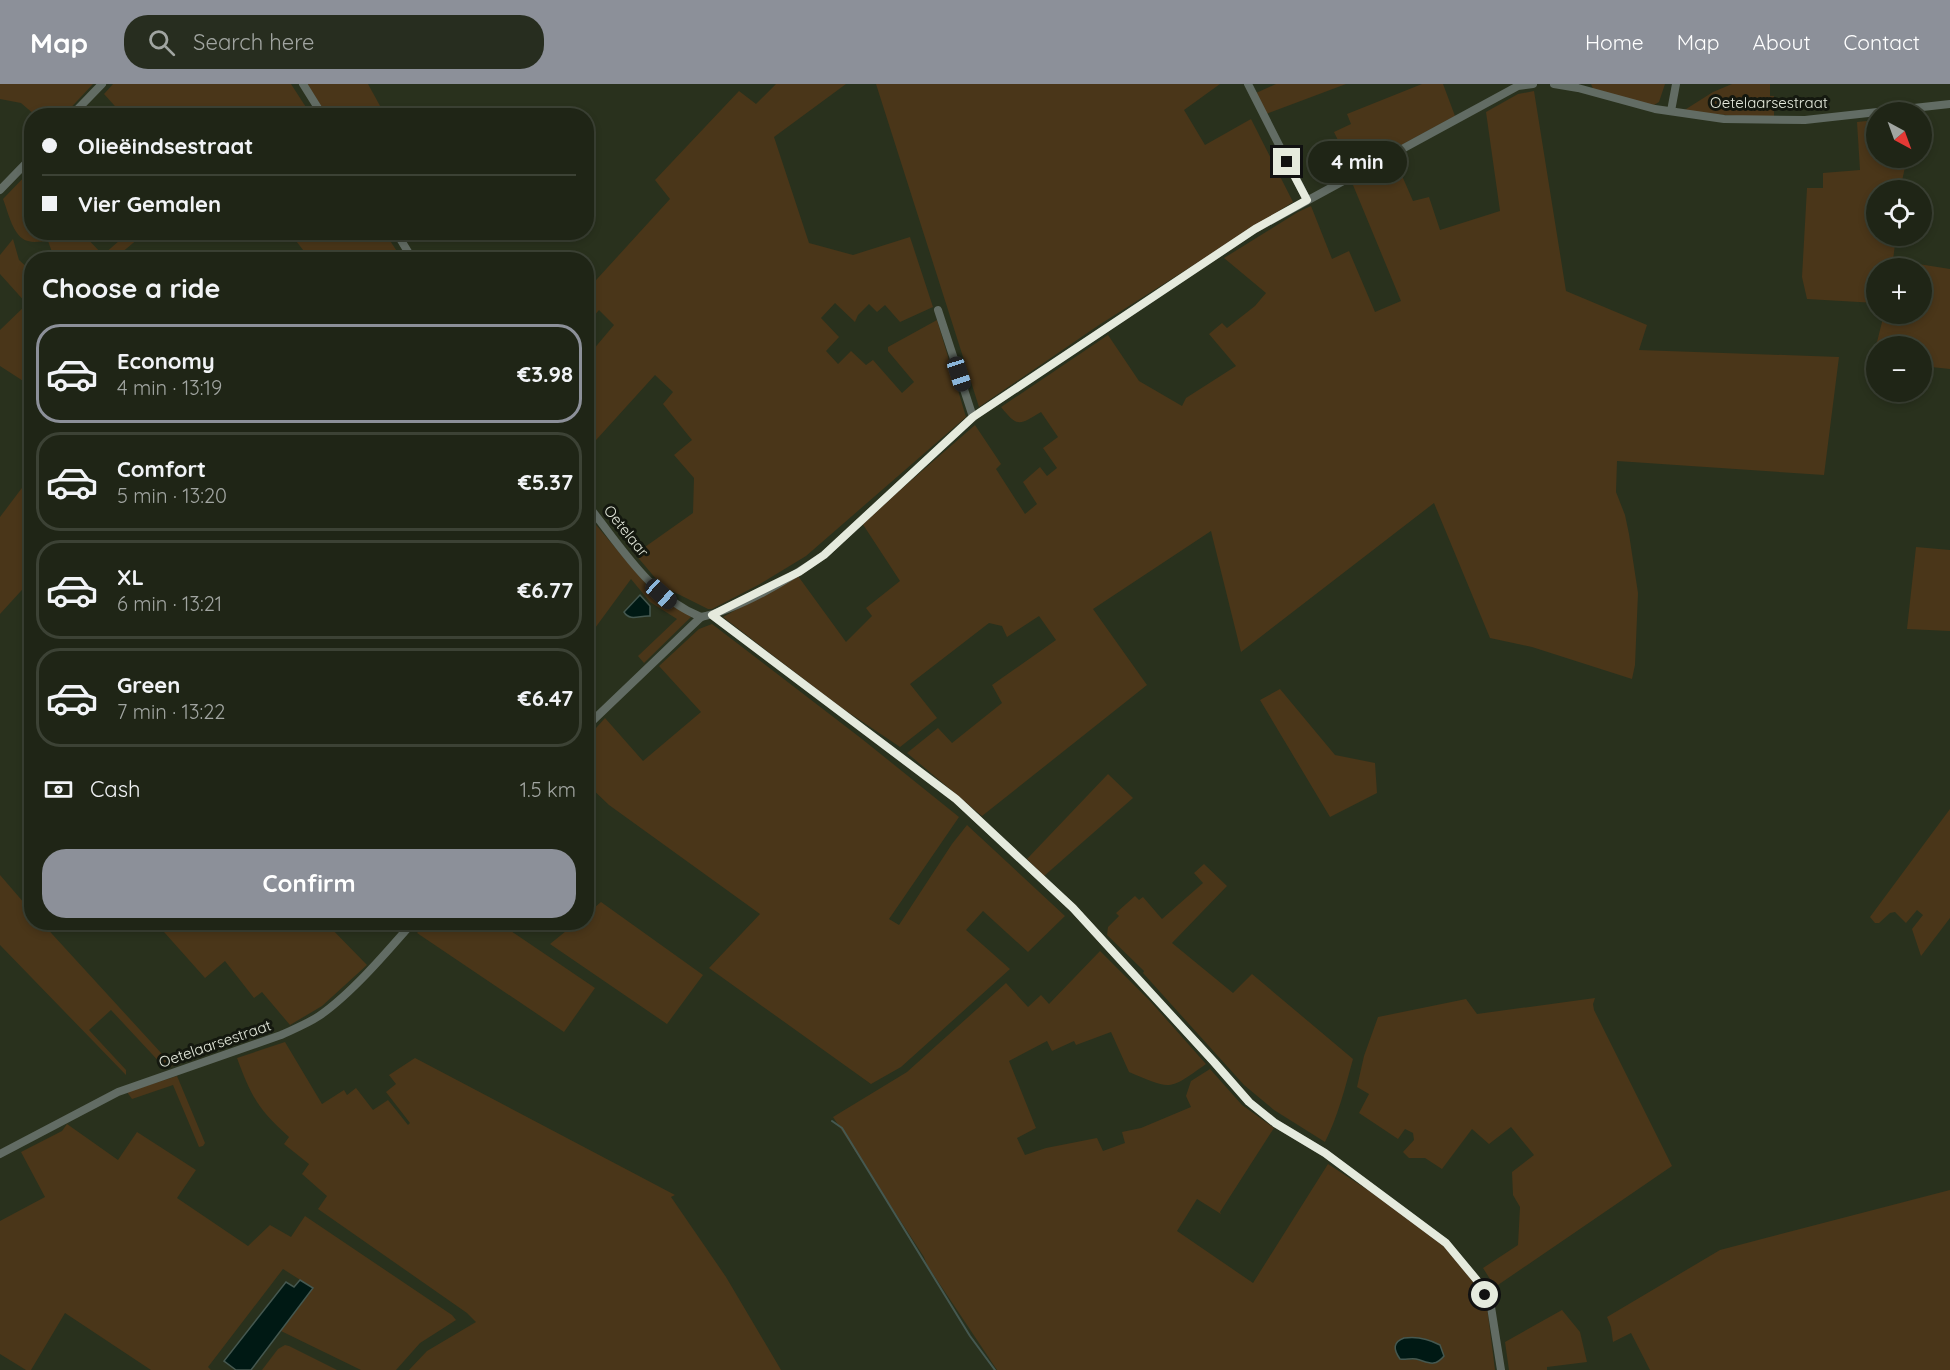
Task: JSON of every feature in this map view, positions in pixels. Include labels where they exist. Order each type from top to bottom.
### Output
[{"type":"street","points":[[79,108],[102,84]]},
{"type":"street","points":[[303,84],[318,108]]},
{"type":"street","points":[[1248,84],[1307,200]]},
{"type":"street","points":[[594,719],[701,617],[712,615],[799,572],[824,555],[973,417],[1255,229],[1518,86],[1533,84]]},
{"type":"street","name":"Oetelaarsestraat","points":[[1554,84],[1578,88],[1655,109],[1724,119],[1805,120],[1950,104]]},
{"type":"street","points":[[1671,111],[1676,84]]},
{"type":"street","points":[[0,190],[24,165]]},
{"type":"street","points":[[938,310],[973,417]]},
{"type":"street","name":"Oetelaar","points":[[594,513],[652,585],[670,602],[701,617]]},
{"type":"street","points":[[712,615],[956,799],[1073,908],[1249,1102],[1275,1123],[1325,1153],[1446,1243],[1480,1284],[1491,1307],[1501,1370]]},
{"type":"street","name":"Oetelaarsestraat","points":[[0,1154],[118,1092],[302,1026],[320,1016],[344,994],[406,930]]},
{"type":"shaded area","points":[[0,84],[93,84],[70,108],[27,108],[21,103],[0,99]]},
{"type":"shaded area","points":[[113,84],[291,84],[306,108],[117,108],[104,94]]},
{"type":"shaded area","points":[[307,84],[368,84],[381,108],[322,108]]},
{"type":"shaded area","points":[[776,84],[846,84],[774,137],[809,243],[853,255],[910,237],[933,307],[900,322],[885,305],[877,312],[869,304],[858,315],[855,322],[835,303],[821,318],[839,337],[826,351],[838,364],[851,351],[866,365],[873,360],[902,393],[914,382],[888,351],[888,347],[937,320],[966,417],[806,556],[760,584],[708,609],[662,586],[635,554],[693,513],[694,478],[674,455],[692,440],[663,404],[673,392],[655,375],[594,442],[594,349],[614,325],[599,310],[594,316],[594,282],[670,199],[655,180],[739,91],[756,104]]},
{"type":"shaded area","points":[[876,84],[1220,84],[1184,110],[1205,145],[1251,119],[1293,202],[1099,325],[979,407]]},
{"type":"shaded area","points":[[1276,84],[1346,84],[1266,114],[1256,93]]},
{"type":"shaded area","points":[[1422,84],[1443,84],[1455,116],[1353,171],[1334,132],[1351,124],[1347,114]]},
{"type":"shaded area","points":[[1591,84],[1665,84],[1659,102],[1654,105],[1594,91]]},
{"type":"shaded area","points":[[1732,84],[1770,84],[1770,96],[1774,96],[1774,117],[1758,118],[1683,111],[1713,92]]},
{"type":"shaded area","points":[[1534,91],[1566,291],[1647,325],[1639,350],[1839,357],[1824,475],[1617,461],[1616,492],[1625,515],[1638,593],[1635,665],[1632,679],[1532,647],[1490,638],[1434,503],[1241,652],[1211,531],[1093,609],[1147,685],[982,816],[907,753],[938,728],[952,743],[1002,703],[992,685],[1056,640],[1039,616],[1007,637],[1002,626],[989,623],[910,684],[937,718],[900,747],[839,706],[723,617],[798,576],[846,642],[872,616],[866,608],[900,581],[862,523],[975,425],[1001,464],[996,469],[1025,514],[1037,504],[1023,482],[1040,467],[1047,476],[1057,468],[1043,448],[1058,437],[1041,412],[1028,420],[1019,422],[1011,418],[1001,407],[1108,335],[1139,381],[1182,406],[1186,398],[1236,366],[1209,334],[1222,323],[1227,328],[1255,306],[1266,293],[1224,258],[1298,212],[1311,206],[1332,259],[1349,251],[1375,312],[1401,301],[1353,185],[1396,162],[1413,201],[1429,197],[1440,230],[1500,211],[1486,112],[1518,94]]},
{"type":"shaded area","points":[[1866,121],[1866,168],[1905,168],[1902,180],[1866,180],[1866,246],[1895,246],[1893,258],[1866,258],[1866,302],[1807,299],[1802,277],[1807,188],[1823,188],[1823,173],[1860,170],[1857,122]]},
{"type":"shaded area","points":[[24,177],[24,239],[15,230],[3,199]]},
{"type":"shaded area","points":[[13,239],[19,260],[24,265],[24,301],[0,274],[0,255]]},
{"type":"shaded area","points":[[26,240],[89,240],[100,252],[52,252],[48,241]]},
{"type":"shaded area","points":[[120,240],[137,240],[122,252],[106,252]]},
{"type":"shaded area","points":[[295,240],[390,240],[397,252],[305,252]]},
{"type":"shaded area","points":[[1932,266],[1950,269],[1950,369],[1932,367],[1932,336],[1878,336],[1882,324],[1932,324]]},
{"type":"shaded area","points":[[24,307],[24,381],[0,366],[0,330]]},
{"type":"shaded area","points":[[24,485],[24,588],[0,614],[0,517]]},
{"type":"shaded area","points":[[594,522],[657,597],[685,611],[691,617],[644,663],[638,656],[677,619],[650,602],[631,579],[594,629]]},
{"type":"shaded area","points":[[1916,547],[1950,550],[1950,631],[1907,629]]},
{"type":"shaded area","points":[[712,624],[959,817],[889,919],[899,925],[967,825],[1065,916],[1028,952],[983,911],[966,930],[1010,969],[901,1067],[871,1084],[709,968],[760,914],[609,805],[594,791],[594,730],[605,718],[643,761],[701,712],[659,666],[699,629]]},
{"type":"shaded area","points":[[1280,689],[1335,755],[1375,763],[1377,793],[1330,817],[1260,700]]},
{"type":"shaded area","points":[[1108,774],[1133,798],[1044,876],[1027,859]]},
{"type":"shaded area","points":[[1950,809],[1950,918],[1921,956],[1912,929],[1923,915],[1917,910],[1906,923],[1895,912],[1890,913],[1879,923],[1875,923],[1870,917]]},
{"type":"shaded area","points":[[1204,864],[1227,886],[1172,943],[1233,993],[1252,974],[1353,1059],[1325,1142],[1274,1110],[1244,1085],[1143,973],[1144,971],[1107,935],[1108,927],[1119,916],[1116,913],[1135,896],[1139,900],[1143,897],[1162,919],[1203,883],[1194,873]]},
{"type":"shaded area","points":[[0,875],[24,903],[24,930],[48,930],[173,1066],[165,1068],[111,1010],[89,1030],[126,1070],[126,1075],[0,945]]},
{"type":"shaded area","points":[[601,902],[703,975],[667,1024],[550,944],[567,930],[594,930],[594,908]]},
{"type":"shaded area","points":[[162,930],[333,930],[367,965],[322,1006],[290,1025],[262,992],[254,998],[225,961],[205,978]]},
{"type":"shaded area","points":[[420,930],[509,930],[595,988],[564,1032],[417,933]]},
{"type":"shaded area","points":[[1100,951],[1150,1001],[1206,1064],[1176,1083],[1162,1084],[1129,1072],[1111,1032],[1076,1045],[1074,1041],[1052,1051],[1047,1041],[1009,1061],[1036,1128],[1017,1138],[1025,1155],[1046,1148],[1097,1138],[1103,1151],[1125,1143],[1122,1132],[1141,1128],[1191,1107],[1186,1096],[1191,1081],[1210,1069],[1242,1105],[1274,1128],[1220,1212],[1221,1214],[1197,1199],[1177,1231],[1253,1283],[1328,1164],[1397,1209],[1453,1250],[1486,1299],[1495,1370],[997,1370],[833,1117],[907,1072],[1006,983],[1028,1007],[1041,995],[1049,1004]],"holes":[[[1417,1338],[1440,1345],[1420,1361],[1410,1360]]]},
{"type":"shaded area","points":[[1595,998],[1594,1010],[1672,1166],[1495,1287],[1483,1268],[1518,1245],[1520,1207],[1513,1195],[1512,1172],[1534,1155],[1511,1127],[1489,1144],[1472,1129],[1442,1169],[1425,1158],[1409,1158],[1403,1152],[1414,1140],[1413,1133],[1405,1129],[1398,1139],[1359,1113],[1369,1094],[1357,1087],[1364,1056],[1378,1017],[1466,999],[1477,1014]]},
{"type":"shaded area","points":[[285,1042],[322,1104],[344,1090],[347,1095],[356,1088],[373,1110],[388,1100],[408,1125],[410,1123],[386,1092],[396,1084],[389,1075],[415,1058],[675,1195],[671,1197],[726,1277],[781,1370],[409,1370],[427,1351],[476,1322],[467,1313],[318,1209],[327,1196],[302,1174],[309,1164],[284,1144],[289,1137],[257,1101],[237,1058]]},
{"type":"shaded area","points":[[177,1076],[205,1143],[203,1146],[199,1147],[173,1085],[132,1099],[127,1092]]},
{"type":"shaded area","points":[[67,1124],[118,1160],[137,1132],[196,1170],[177,1198],[248,1246],[270,1225],[291,1237],[305,1216],[452,1315],[456,1320],[420,1343],[396,1370],[361,1370],[281,1331],[313,1288],[283,1269],[208,1367],[211,1370],[151,1370],[65,1313],[31,1370],[26,1370],[0,1354],[0,1221],[45,1197],[21,1152],[62,1131]]},
{"type":"shaded area","points":[[1950,1190],[1950,1370],[1650,1370],[1631,1333],[1613,1342],[1607,1317],[1720,1250]]},
{"type":"shaded area","points":[[1562,1310],[1580,1332],[1587,1362],[1547,1367],[1547,1370],[1509,1370],[1505,1342]]},
{"type":"shaded area","points":[[285,1345],[337,1370],[262,1370],[278,1349]]},
{"type":"water","points":[[640,595],[650,606],[650,616],[629,617],[624,612]]},
{"type":"water","points":[[300,1280],[313,1288],[251,1370],[236,1370],[224,1361],[286,1282],[294,1287]]},
{"type":"water","points":[[1404,1338],[1418,1338],[1436,1343],[1440,1345],[1444,1356],[1434,1363],[1400,1359],[1395,1346]]},
{"type":"waterway","points":[[832,1121],[842,1128],[970,1336],[995,1370]]},
{"type":"route","points":[[1287,162],[1307,200],[1255,229],[973,417],[824,555],[799,572],[712,615],[956,799],[1073,908],[1249,1102],[1275,1123],[1325,1153],[1446,1243],[1480,1284],[1485,1295]]}]
